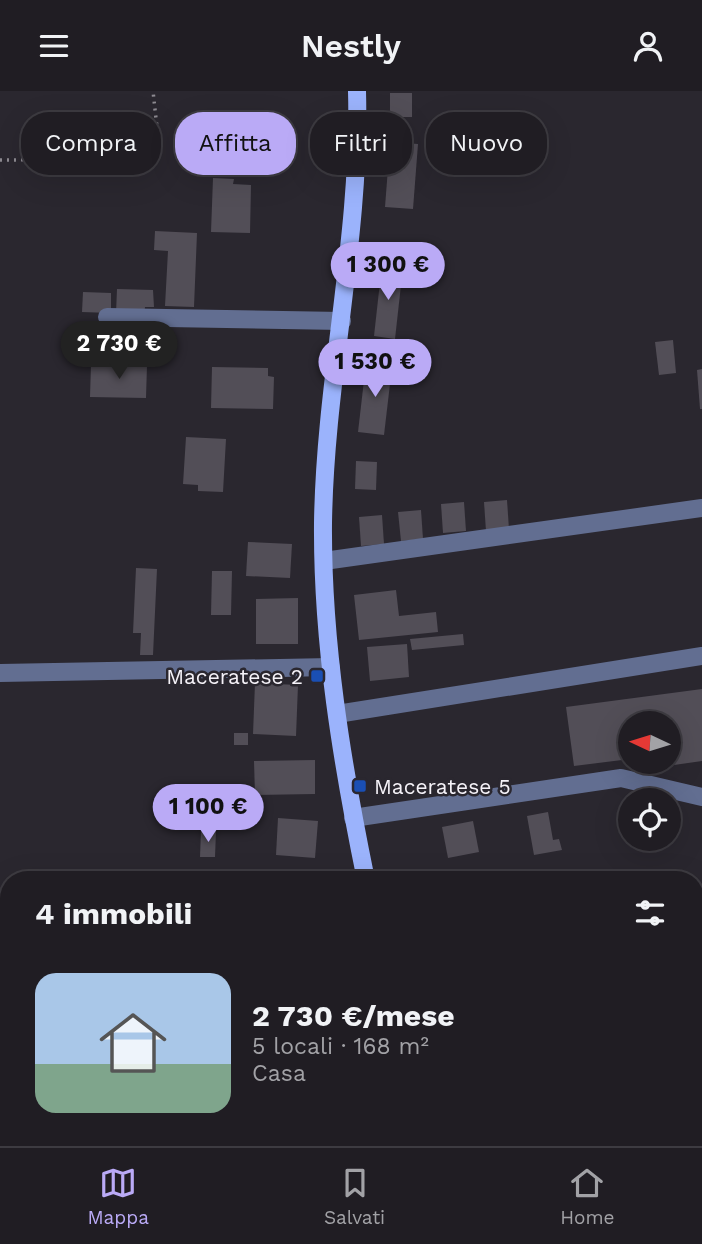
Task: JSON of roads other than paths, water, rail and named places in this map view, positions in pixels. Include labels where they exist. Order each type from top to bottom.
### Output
[{"type":"main road","points":[[357,91],[354,204],[328,434],[324,561],[337,715],[364,871]]},
{"type":"street","points":[[107,317],[342,321]]},
{"type":"street","points":[[324,561],[702,508]]},
{"type":"street","points":[[337,715],[702,656]]},
{"type":"street","points":[[0,673],[331,667]]},
{"type":"street","points":[[353,818],[621,778],[702,797]]},
{"type":"place","name":"Maceratese 2","points":[[317,676]]},
{"type":"place","name":"Maceratese 5","points":[[360,786]]}]
